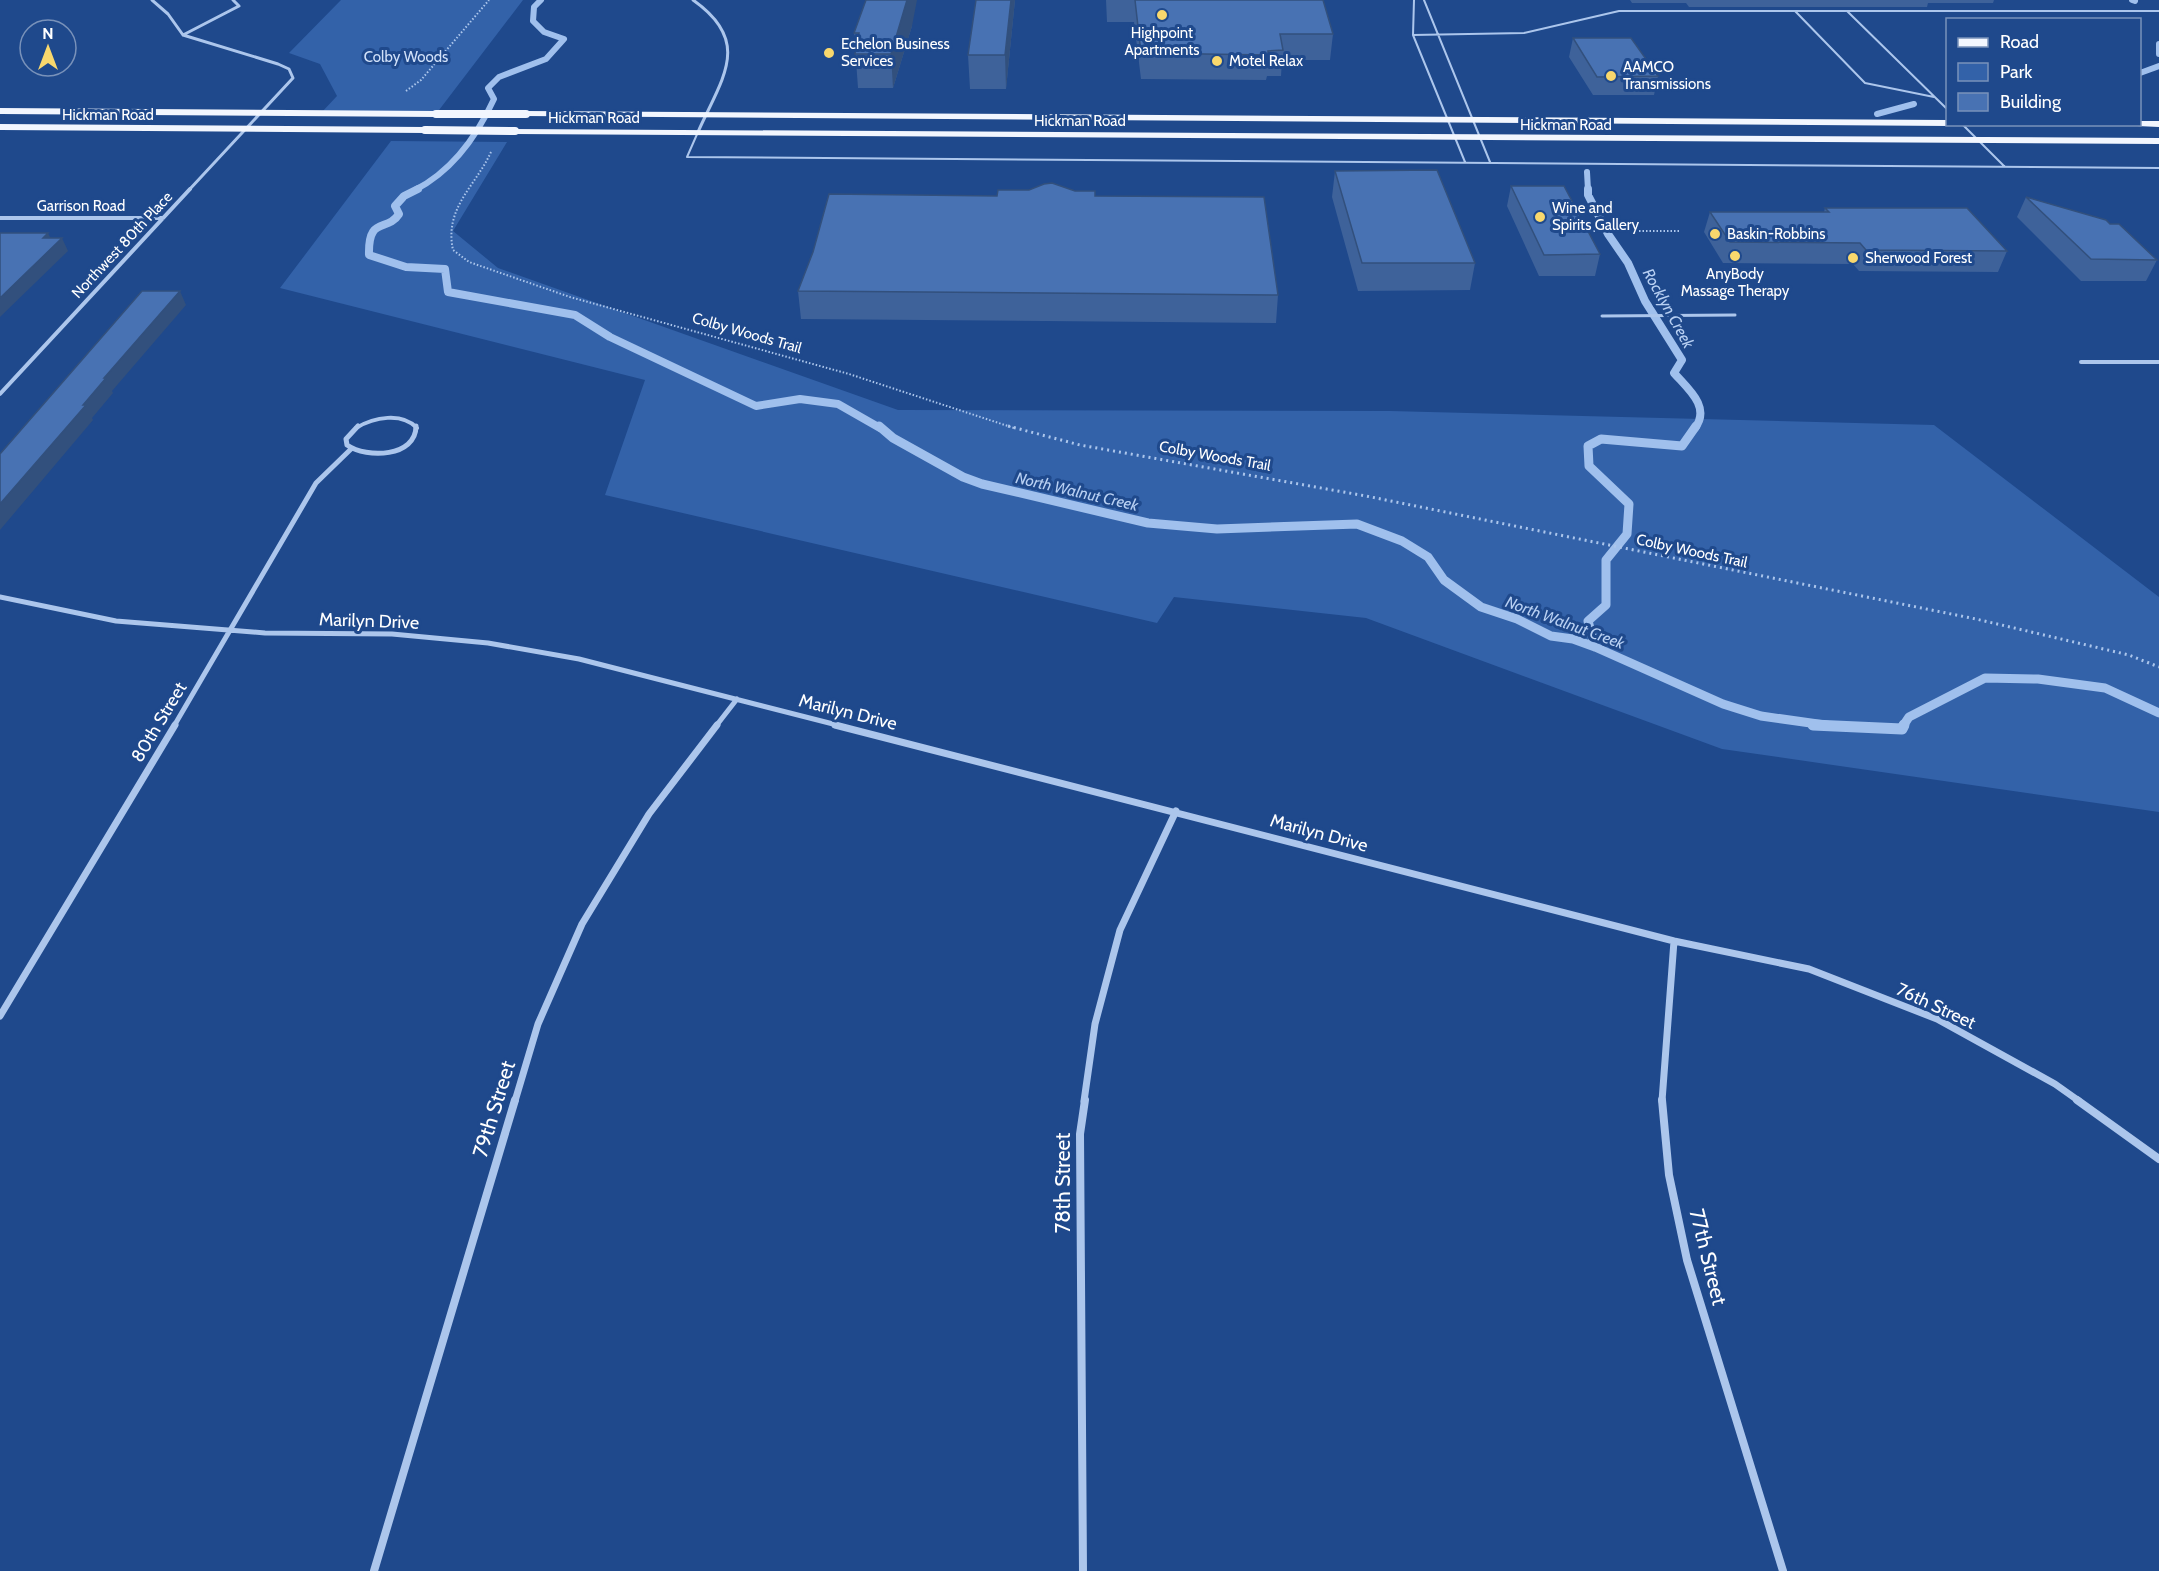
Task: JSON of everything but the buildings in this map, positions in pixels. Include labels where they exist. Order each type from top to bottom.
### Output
[{"type":"main road","name":"Hickman Road","points":[[0,111],[1449,122],[1946,123]]},
{"type":"main road","points":[[2141,124],[2159,124]]},
{"type":"main road","name":"Hickman Road","points":[[0,127],[2159,141]]},
{"type":"street","points":[[152,0],[168,14],[183,35],[234,9],[238,6],[233,0]]},
{"type":"street","points":[[693,0],[713,15],[727,35],[726,65],[698,132]]},
{"type":"street","name":"Northwest 80th Place","points":[[0,394],[293,78],[289,69],[183,35]]},
{"type":"street","name":"Garrison Road","points":[[0,218],[163,218]]},
{"type":"street","points":[[2081,362],[2159,362]]},
{"type":"street","name":"80th Street","points":[[406,419],[417,427],[413,440],[394,450],[370,454],[351,449],[346,445],[349,434],[375,420],[406,419]]},
{"type":"street","name":"80th Street","points":[[0,1016],[232,630],[316,483],[351,449]]},
{"type":"street","name":"Marilyn Drive","points":[[0,597],[116,621],[232,630],[393,634],[488,643],[579,659],[1674,941]]},
{"type":"street","name":"79th Street","points":[[374,1571],[538,1024],[582,924],[649,814],[737,699]]},
{"type":"street","name":"78th Street","points":[[1083,1571],[1080,1134],[1095,1024],[1120,930],[1176,811]]},
{"type":"street","name":"76th Street","points":[[1674,941],[1809,969],[1937,1019],[2055,1084],[2159,1159]]},
{"type":"street","name":"77th Street","points":[[1674,941],[1662,1098],[1670,1175],[1687,1260],[1783,1571]]},
{"type":"lane","points":[[1414,0],[1413,35],[1465,162]]},
{"type":"lane","points":[[1424,0],[1490,162]]},
{"type":"lane","points":[[1413,35],[1527,33],[1592,14],[1619,11],[2159,11]]},
{"type":"lane","points":[[1795,11],[1865,82],[1934,97]]},
{"type":"lane","points":[[1846,11],[1946,109]]},
{"type":"lane","points":[[1964,126],[2005,167]]},
{"type":"lane","points":[[698,132],[687,157],[2159,168]]},
{"type":"lane","points":[[1602,316],[1735,315]]},
{"type":"path","points":[[406,91],[421,80],[463,27],[489,0]]},
{"type":"path","name":"Colby Woods Trail","points":[[491,147],[486,165],[460,198],[450,231],[450,243],[453,250],[469,262],[570,297],[849,374],[1010,428],[1080,445],[1342,491],[1976,619],[2128,655],[2159,667]]},
{"type":"path","points":[[1574,231],[1681,231]]},
{"type":"green space","name":"Colby Woods","points":[[341,0],[523,0],[436,114],[321,113],[337,96],[320,64],[289,53]]},
{"type":"green space","points":[[391,141],[507,142],[453,231],[498,268],[898,410],[1390,411],[1934,425],[2159,597],[2159,812],[1722,749],[1366,618],[1174,597],[1157,623],[605,495],[645,380],[280,288]]},
{"type":"waterway","name":"North Walnut Creek","points":[[415,190],[452,163],[471,139],[494,99],[488,88],[499,77],[546,59],[564,39],[544,32],[533,21],[534,7],[541,0]]},
{"type":"waterway","name":"Rocklyn Creek","points":[[2159,44],[2159,54]]},
{"type":"waterway","name":"Rocklyn Creek","points":[[2141,73],[2159,66]]},
{"type":"waterway","name":"Rocklyn Creek","points":[[1877,114],[1914,104]]},
{"type":"waterway","name":"Rocklyn Creek","points":[[1587,172],[1588,190]]},
{"type":"waterway","name":"North Walnut Creek","points":[[418,189],[404,196],[395,206],[399,214],[394,220],[375,229],[369,255],[406,267],[445,269],[448,292],[575,315],[610,337],[756,406],[800,399],[838,404],[880,428]]},
{"type":"waterway","name":"Rocklyn Creek","points":[[1588,190],[1588,195],[1608,234],[1628,263],[1645,301],[1682,360],[1674,373],[1691,392],[1699,406],[1699,420],[1696,426]]},
{"type":"waterway","name":"North Walnut Creek","points":[[879,426],[893,438],[963,477],[982,484],[1148,523],[1217,529],[1357,524],[1402,541],[1428,557],[1444,580],[1481,607],[1517,619],[1551,636],[1573,639],[1595,647]]},
{"type":"waterway","name":"Rocklyn Creek","points":[[1595,647],[1588,621],[1606,605],[1606,560],[1627,534],[1629,504],[1589,466],[1588,446],[1601,439],[1682,446],[1696,426]]},
{"type":"waterway","name":"North Walnut Creek","points":[[1595,647],[1723,704],[1761,716],[1830,726]]},
{"type":"waterway","name":"North Walnut Creek","points":[[1903,726],[1909,717],[1985,678],[2038,679],[2105,688],[2159,713]]},
{"type":"waterway","name":"North Walnut Creek","points":[[1813,725],[1830,726]]},
{"type":"waterway","name":"North Walnut Creek","points":[[1830,726],[1902,729],[1904,725]]},
{"type":"place","name":"Highpoint Apartments","points":[[1162,15]]},
{"type":"place","name":"Echelon Business Services","points":[[829,53]]},
{"type":"place","name":"Motel Relax","points":[[1217,61]]},
{"type":"place","name":"AAMCO Transmissions","points":[[1611,76]]},
{"type":"place","name":"Wine and Spirits Gallery","points":[[1540,217]]},
{"type":"place","name":"Baskin-Robbins","points":[[1715,234]]},
{"type":"place","name":"AnyBody Massage Therapy","points":[[1735,256]]},
{"type":"place","name":"Sherwood Forest","points":[[1853,258]]}]
